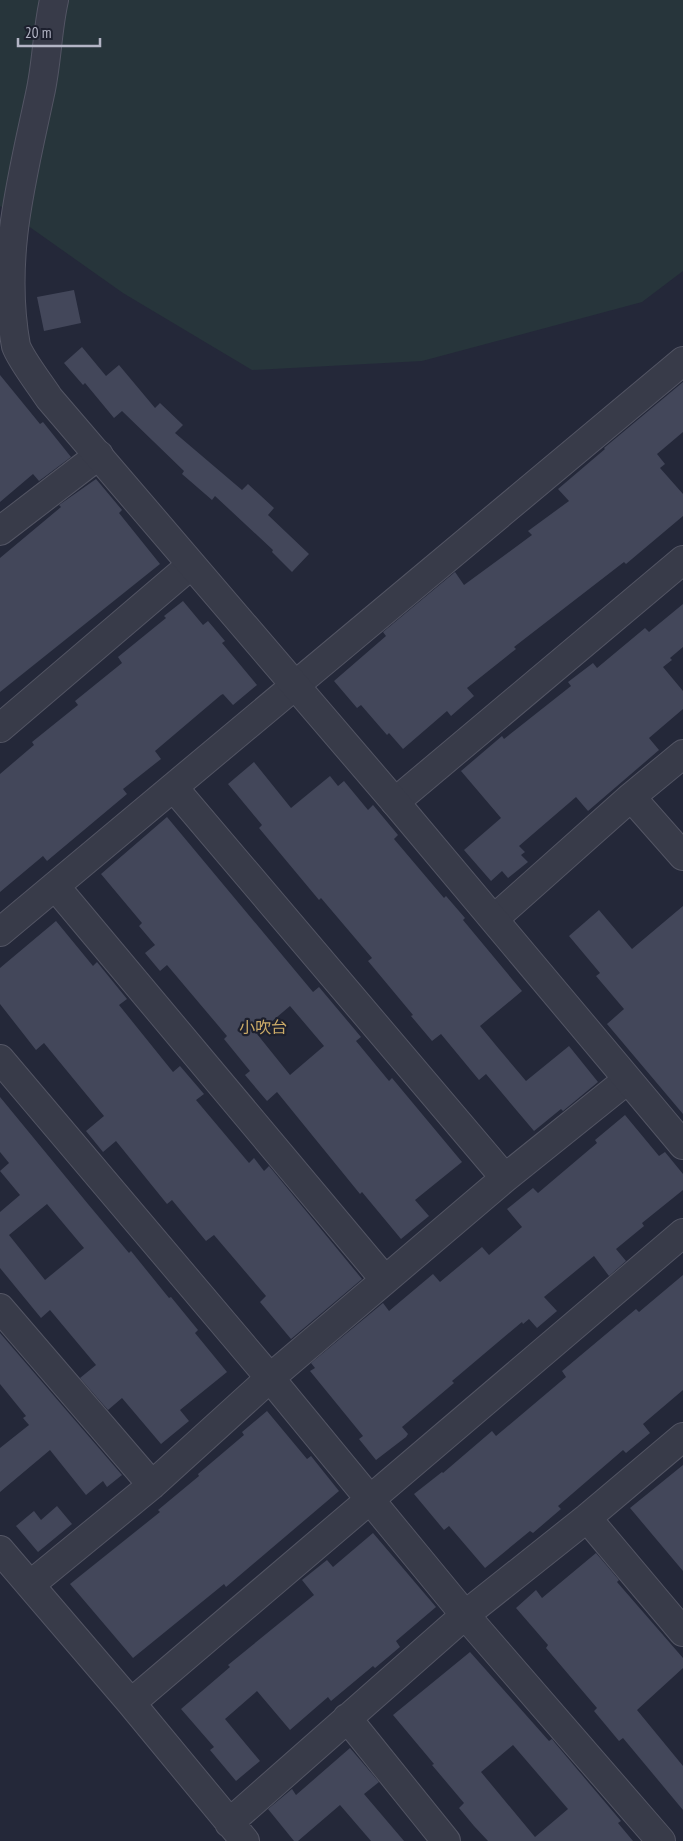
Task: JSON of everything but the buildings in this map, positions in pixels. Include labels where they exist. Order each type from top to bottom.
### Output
[{"type":"street","points":[[54,0],[41,93],[22,163],[5,244],[4,273],[7,311],[17,348],[48,398],[99,455],[494,919],[683,1145]]},
{"type":"street","points":[[0,932],[682,362]]},
{"type":"street","points":[[0,531],[99,455]]},
{"type":"street","points":[[394,802],[683,560]]},
{"type":"street","points":[[0,728],[191,565]]},
{"type":"street","points":[[494,919],[631,797],[683,754]]},
{"type":"street","points":[[174,788],[505,1178]]},
{"type":"street","points":[[631,797],[683,856]]},
{"type":"street","points":[[55,886],[385,1280]]},
{"type":"street","points":[[0,1059],[270,1378],[465,1615],[661,1841]]},
{"type":"street","points":[[30,1585],[152,1485],[270,1378],[505,1178],[627,1080]]},
{"type":"street","points":[[131,1703],[683,1233]]},
{"type":"street","points":[[0,1308],[152,1485]]},
{"type":"street","points":[[0,1550],[131,1703],[237,1832],[346,1718],[465,1615],[587,1518],[683,1437]]},
{"type":"street","points":[[587,1518],[683,1632]]},
{"type":"street","points":[[346,1718],[446,1841]]},
{"type":"shaded area","points":[[0,0],[683,0],[683,271],[642,302],[422,361],[252,370],[123,293],[0,206]]},
{"type":"district","name":"小吹台","points":[[263,1027]]}]
